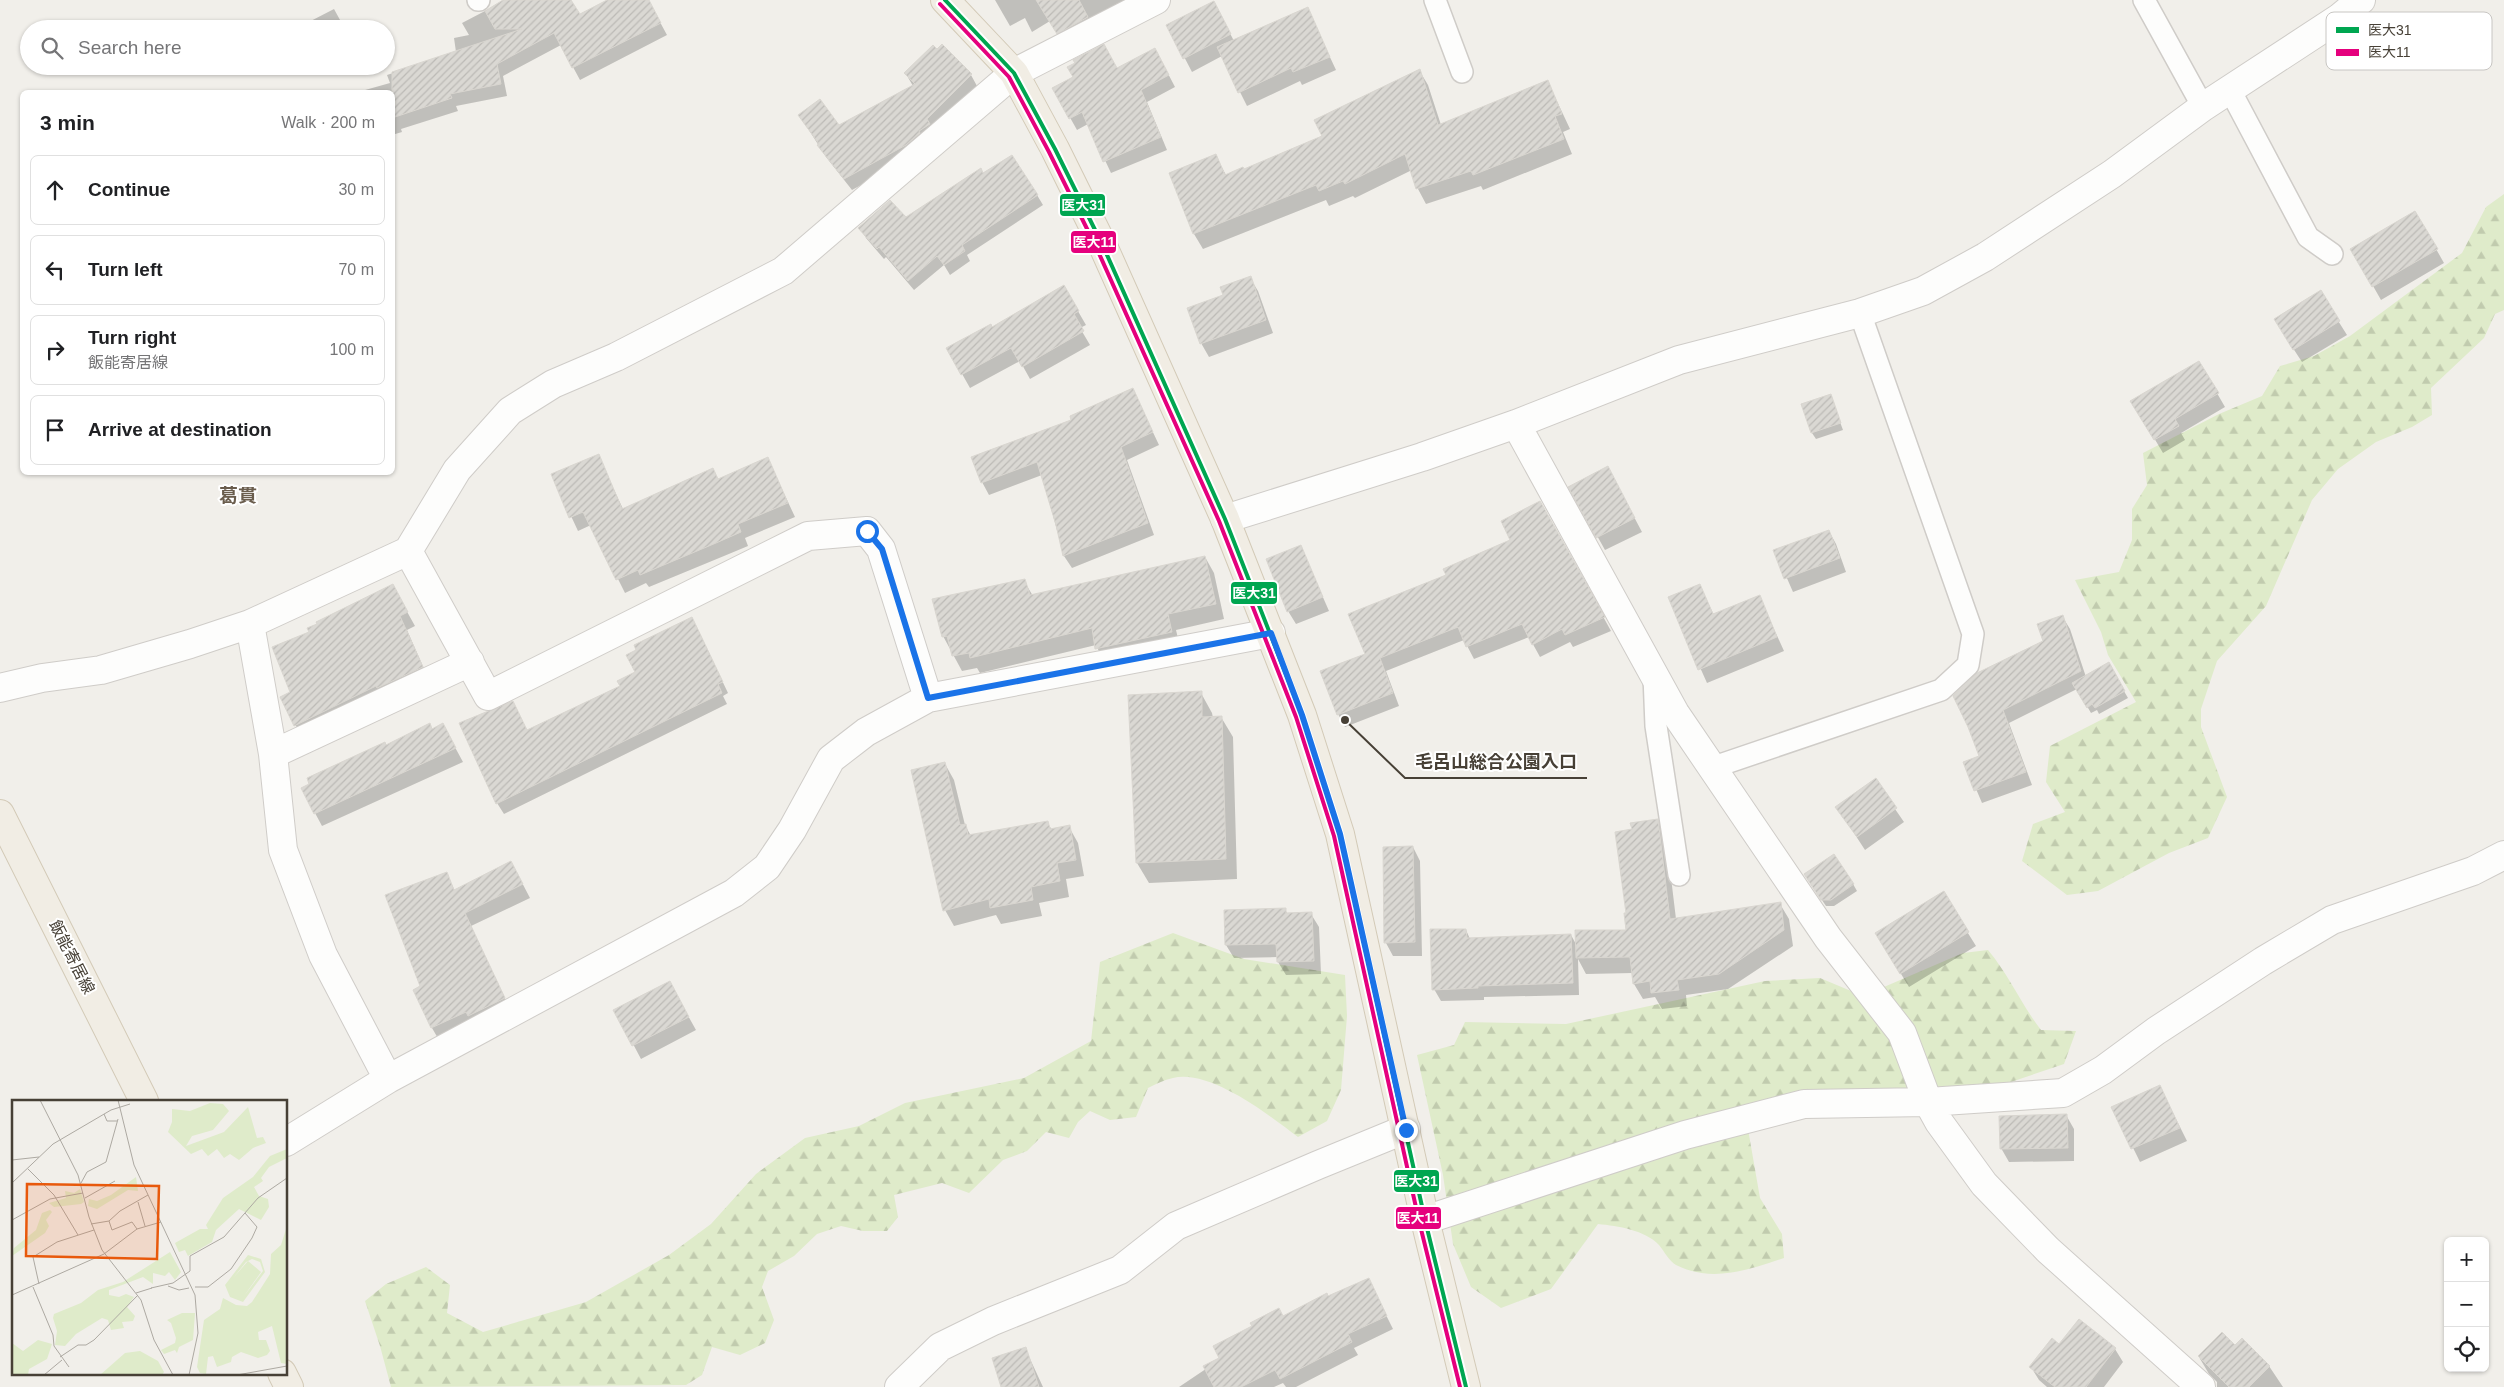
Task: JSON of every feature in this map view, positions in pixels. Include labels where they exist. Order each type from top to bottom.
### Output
[{"type":"main road","points":[[945,0],[1014,73],[1055,149],[1103,246],[1224,519],[1271,633],[1302,715],[1340,834],[1425,1220],[1466,1387]]},
{"type":"main road","name":"飯能寄居線","points":[[0,814],[143,1100]]},
{"type":"main road","points":[[282,1374],[289,1387]]},
{"type":"street","points":[[0,688],[42,678],[101,670],[250,624],[408,551],[457,470],[510,410],[553,384],[616,357],[783,271],[1014,73],[1156,0]]},
{"type":"street","points":[[2346,12],[2361,0]]},
{"type":"street","points":[[1224,519],[1422,457],[1516,424],[1679,360],[1860,313],[1923,291],[1985,257],[2112,174],[2203,107],[2326,27]]},
{"type":"street","points":[[1516,424],[1675,713],[1828,938],[1902,1033],[1928,1102],[1939,1122],[1984,1184],[2048,1250],[2201,1387]]},
{"type":"street","points":[[408,551],[488,696],[808,536],[867,531],[882,549],[928,698]]},
{"type":"street","points":[[250,624],[273,754],[283,850],[323,955],[388,1079]]},
{"type":"street","points":[[288,1141],[388,1079],[734,893],[767,867],[792,830],[831,760],[866,732],[928,698],[1271,633]]},
{"type":"street","points":[[273,754],[470,662]]},
{"type":"street","points":[[1425,1220],[1685,1135],[1804,1104],[1928,1102],[2063,1093],[2103,1070],[2156,1030],[2263,961],[2332,920],[2473,871],[2504,855]]},
{"type":"street","points":[[899,1387],[940,1346],[993,1321],[1120,1270],[1176,1226],[1318,1165],[1406,1130]]},
{"type":"lane","points":[[1435,0],[1462,72]]},
{"type":"lane","points":[[2144,0],[2203,107]]},
{"type":"lane","points":[[2230,90],[2308,237],[2332,254]]},
{"type":"lane","points":[[1711,768],[1941,690],[1968,665],[1973,634],[1860,313]]},
{"type":"lane","points":[[1653,673],[1656,726],[1679,875]]},
{"type":"green space","points":[[2504,194],[2504,310],[2495,314],[2484,338],[2431,388],[2432,415],[2412,427],[2376,442],[2338,469],[2312,500],[2266,606],[2217,661],[2201,709],[2201,727],[2227,797],[2208,838],[2169,853],[2098,891],[2067,895],[2022,861],[2033,824],[2065,812],[2046,782],[2050,746],[2136,702],[2108,655],[2101,632],[2075,580],[2119,572],[2132,540],[2132,509],[2147,485],[2143,453],[2219,414],[2262,396],[2280,366],[2314,356],[2350,336],[2462,253],[2486,207]]},
{"type":"green space","points":[[1173,933],[1244,959],[1345,975],[1347,1016],[1341,1090],[1327,1121],[1298,1137],[1255,1106],[1221,1087],[1204,1080],[1188,1077],[1173,1078],[1148,1088],[1136,1117],[1110,1120],[1090,1111],[1078,1122],[1069,1138],[1046,1132],[1027,1151],[1003,1160],[969,1193],[942,1183],[894,1195],[898,1217],[887,1231],[863,1231],[841,1226],[817,1234],[794,1256],[768,1271],[762,1287],[774,1320],[765,1343],[740,1355],[712,1347],[702,1375],[686,1385],[391,1387],[365,1301],[386,1284],[426,1267],[450,1285],[447,1313],[483,1332],[586,1302],[669,1255],[711,1224],[756,1174],[805,1138],[859,1126],[905,1103],[1024,1078],[1091,1041],[1100,962]]},
{"type":"green space","points":[[1988,950],[2041,1030],[2076,1031],[2064,1064],[2011,1082],[1903,1093],[1748,1129],[1760,1198],[1782,1234],[1784,1258],[1730,1273],[1703,1273],[1676,1265],[1659,1245],[1639,1232],[1598,1224],[1551,1289],[1501,1308],[1471,1287],[1453,1244],[1443,1175],[1417,1055],[1454,1045],[1465,1022],[1566,1024],[1765,981],[1820,978],[1863,996],[1963,953]]},
{"type":"building","points":[[503,0],[571,0],[580,14],[607,0],[649,0],[661,23],[572,68],[554,33],[497,64],[501,84],[450,94],[452,98],[395,117],[395,90],[392,90],[392,75],[395,75],[395,71],[522,29],[495,29],[485,11]]},
{"type":"building","points":[[1036,0],[1079,0],[1088,17],[1057,34]]},
{"type":"building","points":[[1214,1],[1231,34],[1183,59],[1166,25]]},
{"type":"building","points":[[1308,7],[1330,57],[1293,72],[1291,68],[1238,93],[1217,47]]},
{"type":"building","points":[[942,44],[972,74],[927,119],[930,124],[919,131],[920,133],[906,145],[844,179],[817,145],[819,144],[798,115],[820,99],[839,125],[915,84],[904,73],[933,45],[937,49]]},
{"type":"building","points":[[1104,44],[1117,68],[1155,48],[1169,75],[1141,90],[1161,137],[1103,162],[1082,112],[1069,119],[1052,88],[1073,77],[1067,67],[1075,63],[1073,60]]},
{"type":"building","points":[[1420,69],[1438,125],[1548,80],[1562,114],[1555,116],[1564,139],[1473,175],[1471,171],[1416,189],[1405,154],[1345,184],[1343,181],[1319,191],[1316,185],[1193,234],[1169,173],[1216,154],[1225,175],[1243,167],[1244,169],[1322,136],[1314,120]]},
{"type":"building","points":[[1012,155],[1038,195],[962,245],[965,251],[944,265],[937,256],[908,281],[879,247],[877,249],[858,228],[890,200],[906,217],[981,168],[983,173]]},
{"type":"building","points":[[2415,211],[2438,249],[2372,287],[2350,249]]},
{"type":"building","points":[[1251,276],[1266,320],[1200,344],[1187,308],[1223,295],[1220,287]]},
{"type":"building","points":[[1064,285],[1079,311],[1074,314],[1084,331],[1022,367],[1011,348],[961,375],[946,348],[991,324],[992,327]]},
{"type":"building","points":[[2321,290],[2340,321],[2293,350],[2274,319]]},
{"type":"building","points":[[2199,361],[2219,393],[2175,419],[2179,426],[2154,440],[2130,401]]},
{"type":"building","points":[[1133,388],[1153,432],[1121,447],[1148,523],[1063,556],[1056,525],[1037,462],[981,483],[971,457],[1071,420],[1070,416]]},
{"type":"building","points":[[1831,394],[1841,423],[1811,433],[1801,404]]},
{"type":"building","points":[[599,454],[622,509],[713,468],[718,479],[768,457],[788,503],[738,524],[741,532],[640,575],[638,570],[616,580],[583,512],[569,518],[551,474]]},
{"type":"building","points":[[1608,466],[1635,518],[1596,538],[1568,487]]},
{"type":"building","points":[[1540,501],[1605,617],[1565,635],[1562,629],[1532,645],[1522,624],[1466,647],[1458,627],[1380,658],[1393,693],[1337,715],[1320,671],[1365,654],[1348,614],[1446,575],[1443,569],[1510,540],[1501,521]]},
{"type":"building","points":[[1829,530],[1840,558],[1784,579],[1773,550]]},
{"type":"building","points":[[1301,545],[1323,597],[1287,612],[1266,559]]},
{"type":"building","points":[[1205,556],[1216,604],[1168,614],[1172,632],[1095,649],[1092,628],[970,658],[969,653],[952,656],[947,636],[942,637],[932,599],[1025,579],[1030,595]]},
{"type":"building","points":[[393,584],[408,612],[400,616],[423,667],[377,688],[376,686],[294,726],[280,697],[290,692],[272,647],[309,632],[307,628],[317,624],[316,622]]},
{"type":"building","points":[[1700,584],[1713,614],[1760,595],[1777,637],[1698,670],[1668,597]]},
{"type":"building","points":[[2063,615],[2081,671],[2003,710],[2026,772],[1974,791],[1963,762],[1979,756],[1953,696],[1977,673],[2043,641],[2037,624]]},
{"type":"building","points":[[692,617],[723,682],[718,684],[722,693],[496,804],[459,723],[513,701],[527,730],[620,686],[617,681],[635,672],[626,655],[636,650],[634,645]]},
{"type":"building","points":[[2109,662],[2125,691],[2095,708],[2092,704],[2087,708],[2072,683]]},
{"type":"building","points":[[1202,691],[1202,717],[1222,716],[1226,859],[1136,863],[1128,695]]},
{"type":"building","points":[[430,723],[432,729],[443,723],[456,748],[314,814],[301,788],[309,784],[307,778],[385,742],[386,745]]},
{"type":"building","points":[[945,762],[960,825],[966,824],[968,835],[1048,821],[1050,829],[1070,825],[1076,860],[1057,863],[1060,881],[1031,887],[1033,900],[990,908],[989,899],[943,911],[911,770]]},
{"type":"building","points":[[1876,778],[1897,808],[1857,837],[1835,807]]},
{"type":"building","points":[[1658,819],[1670,919],[1781,902],[1784,930],[1719,974],[1677,980],[1679,990],[1651,993],[1650,981],[1633,984],[1630,957],[1576,958],[1575,930],[1626,930],[1624,913],[1626,913],[1615,832],[1632,829],[1630,823]]},
{"type":"building","points":[[1413,846],[1415,942],[1384,943],[1383,847]]},
{"type":"building","points":[[1834,854],[1854,884],[1831,900],[1821,900],[1804,874]]},
{"type":"building","points":[[511,861],[523,884],[465,913],[505,998],[468,1016],[466,1012],[431,1028],[413,990],[420,986],[385,895],[447,872],[454,890]]},
{"type":"building","points":[[1944,891],[1969,932],[1900,974],[1875,933]]},
{"type":"building","points":[[1286,908],[1286,913],[1312,912],[1314,961],[1277,962],[1276,944],[1225,945],[1224,910]]},
{"type":"building","points":[[1430,929],[1466,929],[1467,938],[1571,934],[1573,983],[1478,986],[1478,988],[1432,990]]},
{"type":"building","points":[[670,981],[689,1017],[632,1046],[613,1010]]},
{"type":"building","points":[[2160,1085],[2180,1128],[2131,1149],[2111,1107]]},
{"type":"building","points":[[2067,1114],[2068,1148],[2000,1149],[1999,1116]]},
{"type":"building","points":[[1369,1278],[1387,1316],[1348,1334],[1352,1342],[1280,1379],[1275,1370],[1241,1387],[1214,1387],[1203,1366],[1219,1358],[1213,1346],[1252,1326],[1250,1323],[1279,1308],[1283,1316],[1327,1293],[1328,1296]]},
{"type":"building","points":[[2079,1319],[2116,1348],[2086,1387],[2055,1387],[2029,1367],[2052,1338],[2059,1344]]},
{"type":"building","points":[[2222,1332],[2235,1345],[2242,1338],[2270,1366],[2249,1387],[2229,1387],[2198,1356]]},
{"type":"building","points":[[1026,1347],[1039,1387],[1001,1387],[992,1358]]},
{"type":"transit line","name":"医大31","points":[[945,0],[1014,73],[1055,149],[1103,246],[1225,519],[1302,715],[1340,834],[1425,1220],[1466,1387]]},
{"type":"transit line","name":"医大11","points":[[940,4],[1009,77],[1049,152],[1097,249],[1219,521],[1296,717],[1334,836],[1419,1221],[1460,1387]]},
{"type":"place","name":"毛呂山総合公園入口","points":[[1345,720]]},
{"type":"district","name":"葛貫","points":[[238,495]]},
{"type":"route","points":[[867,531],[882,549],[928,698],[1271,633],[1323,776],[1340,834],[1406,1130]]}]
